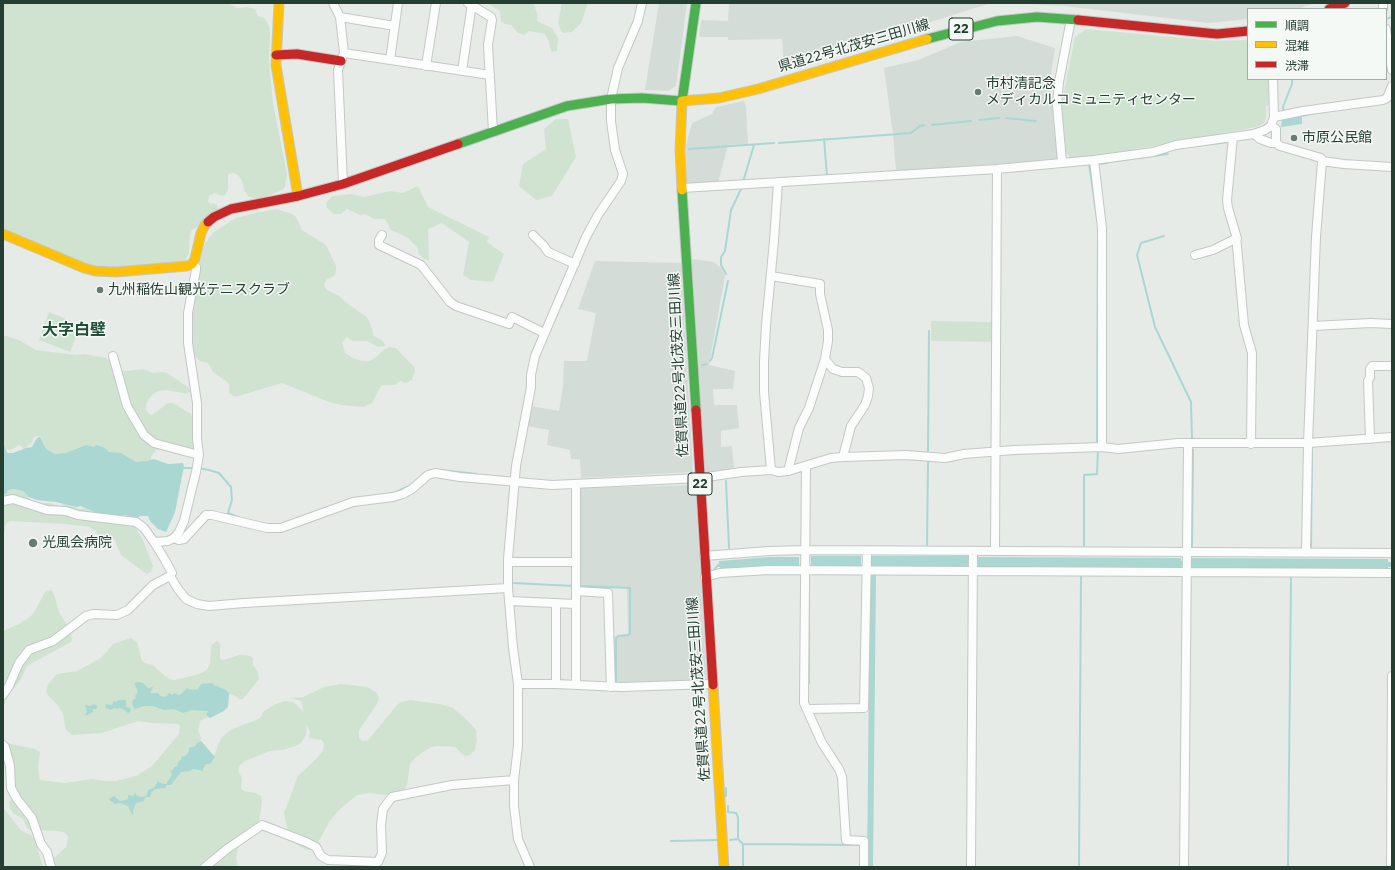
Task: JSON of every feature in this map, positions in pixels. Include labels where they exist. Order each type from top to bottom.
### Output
[{"type":"main road","points":[[279,3],[276,55],[279,88],[298,196]]},
{"type":"main road","name":"佐賀県道22号北茂安三田川線","points":[[696,3],[682,101],[680,150],[724,867]]},
{"type":"main road","points":[[1332,8],[1344,3]]},
{"type":"main road","name":"県道22号北茂安三田川線","points":[[192,264],[195,259],[201,233],[205,225],[214,217],[231,209],[298,196],[343,184],[567,106],[610,99],[642,98],[696,101],[719,98],[758,89],[899,46],[997,21],[1037,17],[1071,19],[1176,31],[1217,34],[1247,31]]},
{"type":"main road","points":[[276,55],[297,54],[343,57]]},
{"type":"main road","points":[[3,234],[84,268],[95,271],[116,272],[181,267],[192,264]]},
{"type":"street","points":[[333,3],[340,18],[343,57],[338,70],[343,184]]},
{"type":"street","points":[[390,60],[398,3]]},
{"type":"street","points":[[426,66],[436,3]]},
{"type":"street","points":[[530,867],[518,839],[515,822],[514,780],[518,746],[518,684],[509,601],[508,562],[516,466],[531,387],[531,374],[535,356],[598,214],[621,181],[623,174],[616,150],[611,121],[610,99],[618,68],[638,21],[642,3]]},
{"type":"street","points":[[462,71],[472,10],[471,4]]},
{"type":"street","points":[[471,4],[491,17],[492,20],[488,45],[493,132]]},
{"type":"street","points":[[340,18],[395,26]]},
{"type":"street","points":[[1062,162],[1057,105],[1059,82],[1071,19]]},
{"type":"street","points":[[1387,35],[1392,70]]},
{"type":"street","points":[[343,57],[390,60],[490,75]]},
{"type":"street","points":[[682,188],[997,168],[1094,160],[1153,152],[1176,145],[1233,138],[1254,134],[1271,126],[1274,117],[1273,80]]},
{"type":"street","points":[[1274,117],[1303,111],[1383,100],[1386,98],[1392,86]]},
{"type":"street","points":[[1271,126],[1276,129],[1276,143]]},
{"type":"street","points":[[1254,134],[1260,139],[1321,158],[1322,161],[1392,167]]},
{"type":"street","points":[[1233,138],[1227,200],[1237,238],[1244,325],[1252,353],[1251,444]]},
{"type":"street","points":[[1094,160],[1102,228],[1102,447]]},
{"type":"street","points":[[1306,553],[1308,443],[1316,237],[1322,161]]},
{"type":"street","points":[[995,551],[997,168]]},
{"type":"street","points":[[771,470],[764,392],[766,325],[778,182]]},
{"type":"street","points":[[382,235],[379,240],[379,245],[420,265],[450,302],[456,306],[509,324],[512,317],[544,333]]},
{"type":"street","points":[[533,235],[548,252],[575,264]]},
{"type":"street","points":[[1195,255],[1213,250],[1237,238]]},
{"type":"street","points":[[154,542],[168,541],[174,538],[184,521],[199,455],[197,439],[197,403],[188,343],[188,313],[196,270],[196,267],[192,264]]},
{"type":"street","points":[[771,276],[820,284],[820,294],[828,330],[826,359],[809,408],[799,428],[788,471]]},
{"type":"street","points":[[1313,326],[1392,324]]},
{"type":"street","points":[[113,356],[127,406],[144,435],[154,443],[199,455]]},
{"type":"street","points":[[826,359],[833,369],[842,372],[858,372],[866,378],[869,388],[865,405],[851,426],[843,457]]},
{"type":"street","points":[[1370,439],[1368,381],[1370,378],[1370,368],[1372,366],[1392,366]]},
{"type":"street","points":[[174,538],[179,540],[184,539],[206,516],[212,515],[267,528],[281,528],[354,502],[394,497],[403,494],[412,489],[428,475],[435,473],[460,477],[552,485],[700,478],[740,472],[771,470],[778,472],[788,471],[831,458],[843,457],[906,456],[945,458],[964,454],[996,451],[1102,447],[1132,449],[1178,443],[1308,443],[1392,437]]},
{"type":"street","points":[[1184,867],[1188,444]]},
{"type":"street","points":[[806,466],[804,703],[822,743],[842,777],[846,840],[864,841],[864,867]]},
{"type":"street","points":[[576,484],[576,684]]},
{"type":"street","points":[[3,501],[13,499],[47,510],[66,511],[78,515],[136,522],[144,528],[171,569],[172,573],[170,576],[178,589],[186,598],[196,604],[209,606],[508,588]]},
{"type":"street","points":[[704,556],[805,550],[995,551],[1392,573]]},
{"type":"street","points":[[807,709],[864,708],[866,551]]},
{"type":"street","points":[[971,867],[973,552]]},
{"type":"street","points":[[706,577],[720,573],[769,570],[973,570],[1186,562],[1306,553],[1392,553]]},
{"type":"street","points":[[508,562],[576,562]]},
{"type":"street","points":[[3,695],[9,686],[18,663],[29,650],[53,642],[86,616],[94,614],[122,614],[137,602],[153,585],[170,576]]},
{"type":"street","points":[[576,590],[608,593],[612,687]]},
{"type":"street","points":[[509,601],[576,604]]},
{"type":"street","points":[[556,603],[556,684]]},
{"type":"street","points":[[1391,867],[1392,676]]},
{"type":"street","points":[[518,684],[576,684],[612,687],[655,687],[712,684]]},
{"type":"street","points":[[3,744],[10,766],[11,788],[17,799],[32,818],[41,844],[47,852],[52,866]]},
{"type":"street","points":[[205,867],[227,849],[262,825],[316,847],[322,856],[328,860],[378,862],[382,853],[381,825],[383,809],[392,797],[452,784],[514,780]]},
{"type":"shaded area","points":[[659,3],[687,3],[676,86],[668,91],[645,90]]},
{"type":"shaded area","points":[[729,3],[991,3],[918,26],[914,25],[846,44],[806,57],[784,67],[782,39],[728,40],[728,37],[699,37],[701,20],[728,21]]},
{"type":"shaded area","points":[[1007,3],[1315,3],[1300,8],[1247,8],[1247,19],[1209,23],[1065,6]]},
{"type":"shaded area","points":[[1017,36],[1055,48],[1049,87],[1053,100],[1059,159],[896,172],[893,134],[884,68],[918,60],[961,42]]},
{"type":"shaded area","points":[[744,101],[746,107],[748,144],[727,145],[718,183],[687,186],[686,145],[692,123],[712,114],[716,107]]},
{"type":"shaded area","points":[[692,259],[714,262],[721,268],[725,276],[709,365],[735,371],[733,389],[713,389],[714,405],[737,405],[739,428],[721,431],[721,447],[732,446],[734,469],[705,473]]},
{"type":"shaded area","points":[[595,261],[681,263],[693,472],[581,478],[580,459],[571,459],[570,450],[547,445],[549,430],[527,426],[531,406],[559,411],[563,387],[564,361],[587,361],[596,313],[578,309]]},
{"type":"shaded area","points":[[695,485],[707,682],[616,684],[614,636],[628,635],[627,587],[579,587],[579,488]]},
{"type":"green space","points":[[3,3],[223,3],[230,4],[237,8],[247,7],[255,9],[258,16],[264,18],[267,22],[270,29],[269,61],[273,103],[287,174],[285,187],[282,190],[263,198],[253,198],[249,197],[245,192],[241,179],[238,175],[233,173],[228,174],[228,190],[225,195],[222,196],[215,193],[209,196],[208,202],[217,205],[218,210],[202,224],[192,230],[190,234],[189,253],[185,261],[182,262],[120,267],[94,267],[3,231]]},
{"type":"green space","points":[[487,3],[533,3],[538,15],[537,21],[552,28],[558,38],[557,51],[551,52],[549,42],[545,34],[529,31],[524,35],[518,33],[511,25],[505,24],[501,21],[500,11]]},
{"type":"green space","points":[[562,3],[588,3],[581,23],[572,32],[563,33],[558,23]]},
{"type":"green space","points":[[1086,29],[1216,41],[1247,40],[1247,80],[1271,80],[1270,104],[1266,106],[1266,118],[1264,123],[1257,127],[1109,154],[1072,159],[1066,153],[1062,102],[1075,37]]},
{"type":"green space","points":[[556,119],[568,119],[576,157],[552,196],[536,200],[519,186],[523,164],[546,149],[544,129]]},
{"type":"green space","points":[[418,186],[428,207],[489,237],[487,242],[504,254],[493,282],[471,280],[463,275],[469,242],[442,223],[428,229],[429,260],[424,259],[419,254],[417,247],[408,238],[391,230],[385,219],[374,219],[365,214],[360,215],[347,209],[341,214],[334,214],[327,208],[326,203],[332,196],[352,194],[364,197],[390,191],[403,193]]},
{"type":"green space","points":[[277,209],[292,214],[296,217],[302,230],[326,245],[336,266],[336,271],[335,275],[326,280],[324,286],[327,290],[339,296],[367,317],[374,336],[383,341],[386,346],[378,347],[367,341],[353,341],[347,337],[342,342],[345,353],[362,361],[369,361],[389,347],[396,348],[414,367],[415,371],[412,380],[406,383],[400,381],[395,385],[381,386],[372,403],[363,407],[341,405],[329,402],[282,383],[235,397],[229,393],[229,384],[213,372],[208,363],[200,361],[194,356],[192,325],[193,304],[198,287],[200,260],[205,243],[214,232],[236,218]]},
{"type":"green space","points":[[49,312],[81,325],[70,352],[39,340]]},
{"type":"green space","points":[[931,321],[994,322],[994,342],[931,341]]},
{"type":"green space","points":[[3,335],[19,340],[36,350],[75,355],[84,354],[106,358],[121,370],[126,371],[143,369],[153,373],[167,373],[188,387],[190,392],[187,394],[166,390],[159,391],[153,394],[149,399],[146,409],[148,413],[152,415],[168,403],[173,403],[191,414],[194,424],[193,447],[186,451],[165,449],[156,450],[151,457],[151,464],[66,455],[49,455],[42,446],[41,438],[38,436],[34,437],[31,444],[28,445],[25,451],[19,445],[9,450],[3,448]]},
{"type":"green space","points":[[14,487],[26,491],[30,500],[37,503],[50,503],[61,507],[65,503],[74,505],[79,509],[90,508],[129,520],[143,540],[153,567],[151,572],[147,574],[121,555],[114,539],[110,537],[98,537],[96,531],[90,527],[10,521],[6,524],[3,538],[3,497],[8,489]]},
{"type":"green space","points":[[51,590],[54,594],[59,612],[71,632],[72,640],[71,642],[27,666],[20,681],[10,692],[3,707],[3,631],[30,617],[35,611],[45,592]]},
{"type":"green space","points":[[131,638],[137,642],[142,661],[153,665],[165,676],[175,680],[199,674],[207,670],[210,663],[211,646],[218,641],[220,644],[220,659],[223,660],[239,655],[252,657],[253,665],[258,672],[259,679],[243,699],[227,694],[182,697],[136,703],[209,709],[210,716],[200,721],[198,730],[201,738],[200,745],[210,760],[215,754],[222,737],[232,729],[260,718],[264,711],[285,701],[293,702],[297,705],[303,711],[305,718],[301,701],[290,698],[303,697],[324,687],[341,684],[367,687],[377,693],[379,698],[377,704],[359,730],[359,738],[363,741],[368,740],[397,705],[401,702],[410,700],[440,704],[453,708],[476,730],[477,740],[475,750],[470,755],[465,756],[455,747],[431,747],[416,757],[410,764],[407,786],[404,789],[385,795],[369,793],[357,795],[339,810],[329,822],[318,843],[313,849],[307,850],[292,841],[287,828],[284,813],[298,776],[318,757],[323,750],[324,744],[322,740],[309,738],[310,733],[307,724],[306,735],[298,745],[283,750],[270,751],[245,761],[240,765],[238,770],[242,778],[241,789],[261,796],[262,803],[258,826],[239,845],[236,858],[238,867],[47,867],[66,847],[68,836],[64,832],[58,831],[30,830],[27,828],[23,819],[14,814],[10,809],[9,801],[14,798],[16,793],[14,767],[6,763],[3,765],[3,734],[6,743],[35,749],[40,752],[38,768],[40,780],[65,783],[92,779],[116,781],[136,776],[152,766],[179,734],[180,726],[178,724],[138,721],[102,733],[72,735],[66,730],[63,714],[59,707],[46,693],[48,684],[57,674],[77,671],[101,658],[113,644]]},
{"type":"green space","points":[[3,807],[19,828],[31,835],[35,840],[43,867],[3,867]]},
{"type":"water","points":[[1302,116],[1302,124],[1281,127],[1282,120]]},
{"type":"water","points":[[40,437],[46,449],[55,454],[66,453],[86,445],[94,447],[96,445],[103,447],[109,452],[121,453],[136,462],[154,459],[168,464],[183,463],[184,466],[175,512],[166,532],[158,529],[150,521],[148,516],[135,518],[125,515],[103,515],[80,506],[77,507],[56,502],[37,500],[29,497],[23,491],[15,489],[8,490],[6,494],[3,494],[3,442],[7,453],[13,453],[32,447],[37,438]]},
{"type":"water","points":[[811,556],[861,556],[861,566],[811,566]]},
{"type":"water","points":[[871,556],[968,556],[968,567],[871,566]]},
{"type":"water","points":[[769,557],[799,557],[799,566],[769,566],[720,570],[720,567],[717,567],[719,561]]},
{"type":"water","points":[[978,557],[1181,558],[1181,561],[1191,561],[1192,558],[1388,559],[1388,562],[1392,562],[1392,567],[1388,567],[1388,570],[1192,569],[1191,566],[1181,566],[1181,569],[978,567]]},
{"type":"water","points":[[870,574],[876,575],[873,867],[867,867]]},
{"type":"water","points":[[134,683],[143,683],[148,688],[153,687],[150,693],[158,693],[160,696],[164,697],[169,693],[172,695],[175,693],[180,695],[187,688],[192,690],[198,689],[201,684],[212,683],[228,692],[228,707],[224,711],[210,718],[206,715],[208,711],[192,710],[183,713],[174,709],[164,710],[153,706],[144,706],[135,709],[132,701],[136,698],[135,696],[138,692]]},
{"type":"water","points":[[118,700],[126,700],[126,707],[130,708],[131,711],[128,713],[119,708],[114,708],[111,710],[106,708],[106,704],[112,705],[114,701],[117,702]]},
{"type":"water","points":[[94,704],[97,706],[97,709],[93,709],[93,712],[85,716],[87,711],[85,705],[91,706]]},
{"type":"water","points":[[201,741],[215,757],[210,764],[206,764],[202,771],[193,769],[190,771],[181,772],[171,785],[167,785],[165,788],[155,789],[151,793],[150,797],[145,797],[144,801],[136,803],[133,810],[133,816],[128,806],[120,803],[115,804],[109,800],[114,796],[120,801],[126,800],[128,799],[128,795],[134,796],[134,793],[143,797],[147,795],[148,790],[154,788],[158,781],[166,784],[172,775],[170,770],[173,770],[174,767],[177,766],[182,756],[184,757],[189,752],[189,748],[195,746]]},
{"type":"waterway","points":[[1387,19],[1392,17]]},
{"type":"waterway","points":[[1284,112],[1283,107],[1292,84],[1292,80]]},
{"type":"waterway","points":[[1379,104],[1384,104]]},
{"type":"waterway","points":[[1302,116],[1315,113]]},
{"type":"waterway","points":[[979,120],[999,118]]},
{"type":"waterway","points":[[1006,118],[1036,121]]},
{"type":"waterway","points":[[932,125],[971,121]]},
{"type":"waterway","points":[[779,143],[911,133],[920,126],[924,125]]},
{"type":"waterway","points":[[824,139],[827,176]]},
{"type":"waterway","points":[[1195,146],[1230,142]]},
{"type":"waterway","points":[[689,149],[774,143]]},
{"type":"waterway","points":[[743,182],[754,145]]},
{"type":"waterway","points":[[1116,161],[1168,154]]},
{"type":"waterway","points":[[1098,164],[1107,163]]},
{"type":"waterway","points":[[1087,164],[1089,164],[1097,218]]},
{"type":"waterway","points":[[726,274],[721,265],[721,257],[725,251],[731,210],[742,187]]},
{"type":"waterway","points":[[1097,443],[1098,228]]},
{"type":"waterway","points":[[1164,236],[1141,243],[1137,255],[1155,327],[1191,402],[1192,438]]},
{"type":"waterway","points":[[710,361],[712,358],[728,281]]},
{"type":"waterway","points":[[928,453],[929,331]]},
{"type":"waterway","points":[[702,365],[707,364]]},
{"type":"waterway","points":[[1192,547],[1193,450]]},
{"type":"waterway","points":[[1084,546],[1084,475],[1097,474],[1098,451]]},
{"type":"waterway","points":[[1311,551],[1312,452]]},
{"type":"waterway","points":[[927,546],[928,462]]},
{"type":"waterway","points":[[183,468],[194,468]]},
{"type":"waterway","points":[[198,468],[219,473],[231,487],[232,500],[228,513],[238,517]]},
{"type":"waterway","points":[[440,470],[477,474]]},
{"type":"waterway","points":[[726,481],[729,548]]},
{"type":"waterway","points":[[396,492],[407,487]]},
{"type":"waterway","points":[[274,524],[283,524]]},
{"type":"waterway","points":[[713,572],[717,566]]},
{"type":"waterway","points":[[809,574],[809,683]]},
{"type":"waterway","points":[[1079,867],[1081,576]]},
{"type":"waterway","points":[[1288,867],[1291,578]]},
{"type":"waterway","points":[[514,583],[573,586]]},
{"type":"waterway","points":[[580,586],[630,588],[630,633],[628,635],[618,636],[616,639],[616,684]]},
{"type":"waterway","points":[[726,788],[726,796]]},
{"type":"waterway","points":[[728,806],[728,812],[736,813],[738,817],[738,839]]},
{"type":"waterway","points":[[730,840],[738,839],[743,844],[860,845]]},
{"type":"waterway","points":[[671,841],[718,840]]},
{"type":"waterway","points":[[743,844],[743,867]]},
{"type":"traffic: fast","points":[[458,144],[567,106],[611,99],[642,98],[682,101],[696,3]]},
{"type":"traffic: fast","points":[[927,39],[997,21],[1037,17],[1078,20]]},
{"type":"traffic: fast","points":[[682,190],[696,410]]},
{"type":"traffic: slow","points":[[279,3],[276,65],[298,196]]},
{"type":"traffic: slow","points":[[682,190],[680,150],[682,101],[719,98],[758,89],[927,39]]},
{"type":"traffic: slow","points":[[3,234],[84,268],[95,271],[116,272],[187,266],[192,264],[195,259],[201,233],[208,222]]},
{"type":"traffic: slow","points":[[713,685],[724,867]]},
{"type":"traffic: jam","points":[[1332,8],[1345,3]]},
{"type":"traffic: jam","points":[[1078,20],[1217,34],[1247,31]]},
{"type":"traffic: jam","points":[[276,55],[297,54],[341,61]]},
{"type":"traffic: jam","points":[[208,222],[214,217],[231,209],[298,196],[343,184],[458,144]]},
{"type":"traffic: jam","points":[[696,410],[713,685]]},
{"type":"place","name":"市村清記念 メディカルコミュニティセンター","points":[[978,92]]},
{"type":"place","name":"市原公民館","points":[[1294,138]]},
{"type":"place","name":"九州稲佐山観光テニスクラブ","points":[[100,290]]},
{"type":"place","name":"光風会病院","points":[[33,543]]},
{"type":"district","name":"大字白壁","points":[[74,330]]}]
